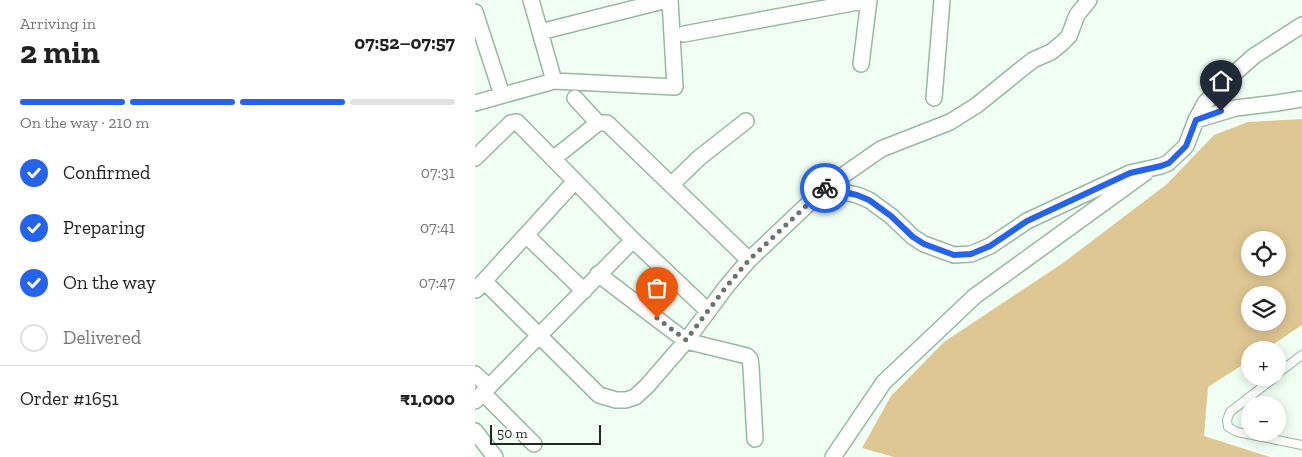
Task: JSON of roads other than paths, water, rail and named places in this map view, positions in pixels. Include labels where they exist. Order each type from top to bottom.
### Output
[{"type":"street","points":[[531,0],[554,81]]},
{"type":"street","points":[[475,103],[554,81],[675,87],[668,0],[540,32]]},
{"type":"street","points":[[684,34],[869,0],[861,64]]},
{"type":"street","points":[[934,98],[942,0]]},
{"type":"street","points":[[575,181],[478,288],[539,336],[599,395],[616,400],[626,400],[635,397],[647,386],[749,260],[825,188],[881,149],[950,122],[977,105],[1019,70],[1033,60],[1051,52],[1061,44],[1069,36],[1077,15],[1089,0]]},
{"type":"street","points":[[475,12],[502,95]]},
{"type":"street","points":[[825,188],[857,195],[869,200],[891,216],[908,234],[924,244],[946,253],[971,254],[990,246],[1027,221],[1130,173],[1169,163],[1186,146],[1205,103],[1227,80],[1254,56],[1302,25]]},
{"type":"street","points":[[575,98],[598,123]]},
{"type":"street","points":[[1196,120],[1236,108],[1302,99]]},
{"type":"street","points":[[475,158],[514,121],[517,122],[633,240],[708,311]]},
{"type":"street","points":[[671,185],[699,158],[746,121]]},
{"type":"street","points":[[553,159],[598,123],[607,123],[749,260]]},
{"type":"street","points":[[833,457],[884,382],[975,296],[1152,168]]},
{"type":"street","points":[[525,235],[584,291]]},
{"type":"street","points":[[482,394],[633,240]]},
{"type":"street","points":[[598,274],[686,340],[743,354],[750,359],[755,439]]},
{"type":"street","points":[[475,374],[482,394],[534,444]]},
{"type":"street","points":[[475,431],[495,457]]},
{"type":"lane","points":[[1286,367],[1302,355]]},
{"type":"lane","points":[[1264,386],[1230,412],[1227,420],[1228,427],[1237,432],[1302,445]]}]
